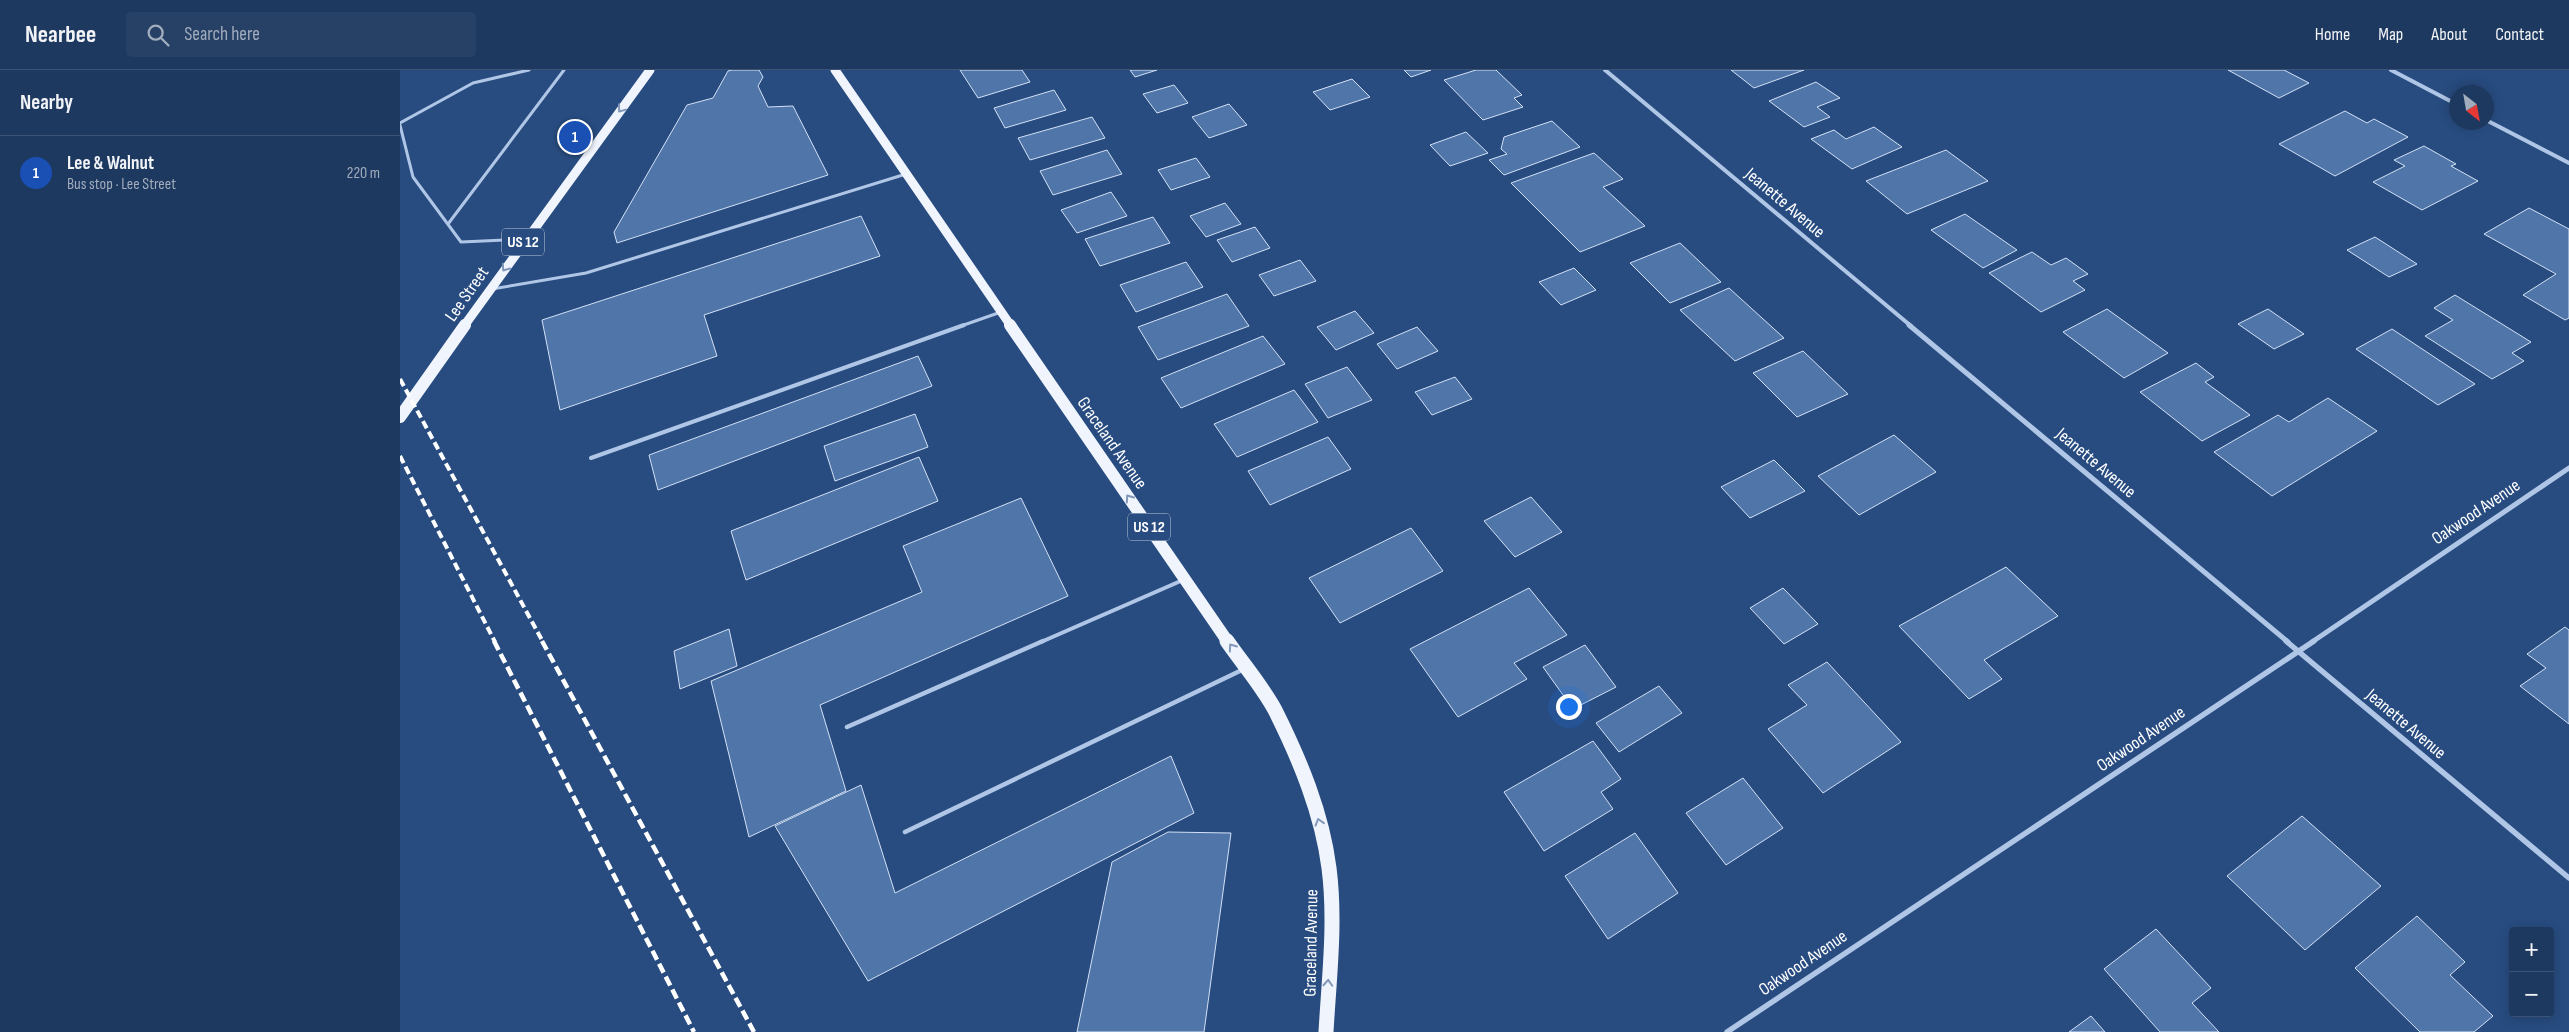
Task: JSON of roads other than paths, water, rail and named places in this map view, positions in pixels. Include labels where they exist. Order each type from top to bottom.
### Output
[{"type":"main road","name":"Lee Street","points":[[400,417],[525,239],[650,70]]},
{"type":"main road","name":"Graceland Avenue","points":[[835,70],[1274,709],[1301,769],[1326,845],[1333,907],[1326,1032]]},
{"type":"street","name":"Jeanette Avenue","points":[[1605,70],[2569,878]]},
{"type":"street","points":[[2391,70],[2449,100]]},
{"type":"street","points":[[2494,124],[2569,163]]},
{"type":"street","name":"Oakwood Avenue","points":[[1727,1032],[2299,651],[2569,468]]},
{"type":"lane","points":[[525,239],[461,242],[413,177],[400,124],[473,83],[529,70]]},
{"type":"lane","points":[[448,224],[564,70]]},
{"type":"lane","points":[[490,289],[586,273],[906,174]]},
{"type":"lane","points":[[591,458],[1001,312]]},
{"type":"lane","points":[[847,727],[1185,579]]},
{"type":"lane","points":[[905,832],[1246,668]]},
{"type":"railway","points":[[400,379],[543,642]]},
{"type":"railway","points":[[400,456],[495,642]]},
{"type":"railway","points":[[494,641],[694,1032]]},
{"type":"railway","points":[[542,641],[754,1032]]},
{"type":"place","name":"Lee & Walnut","points":[[575,137]]}]
